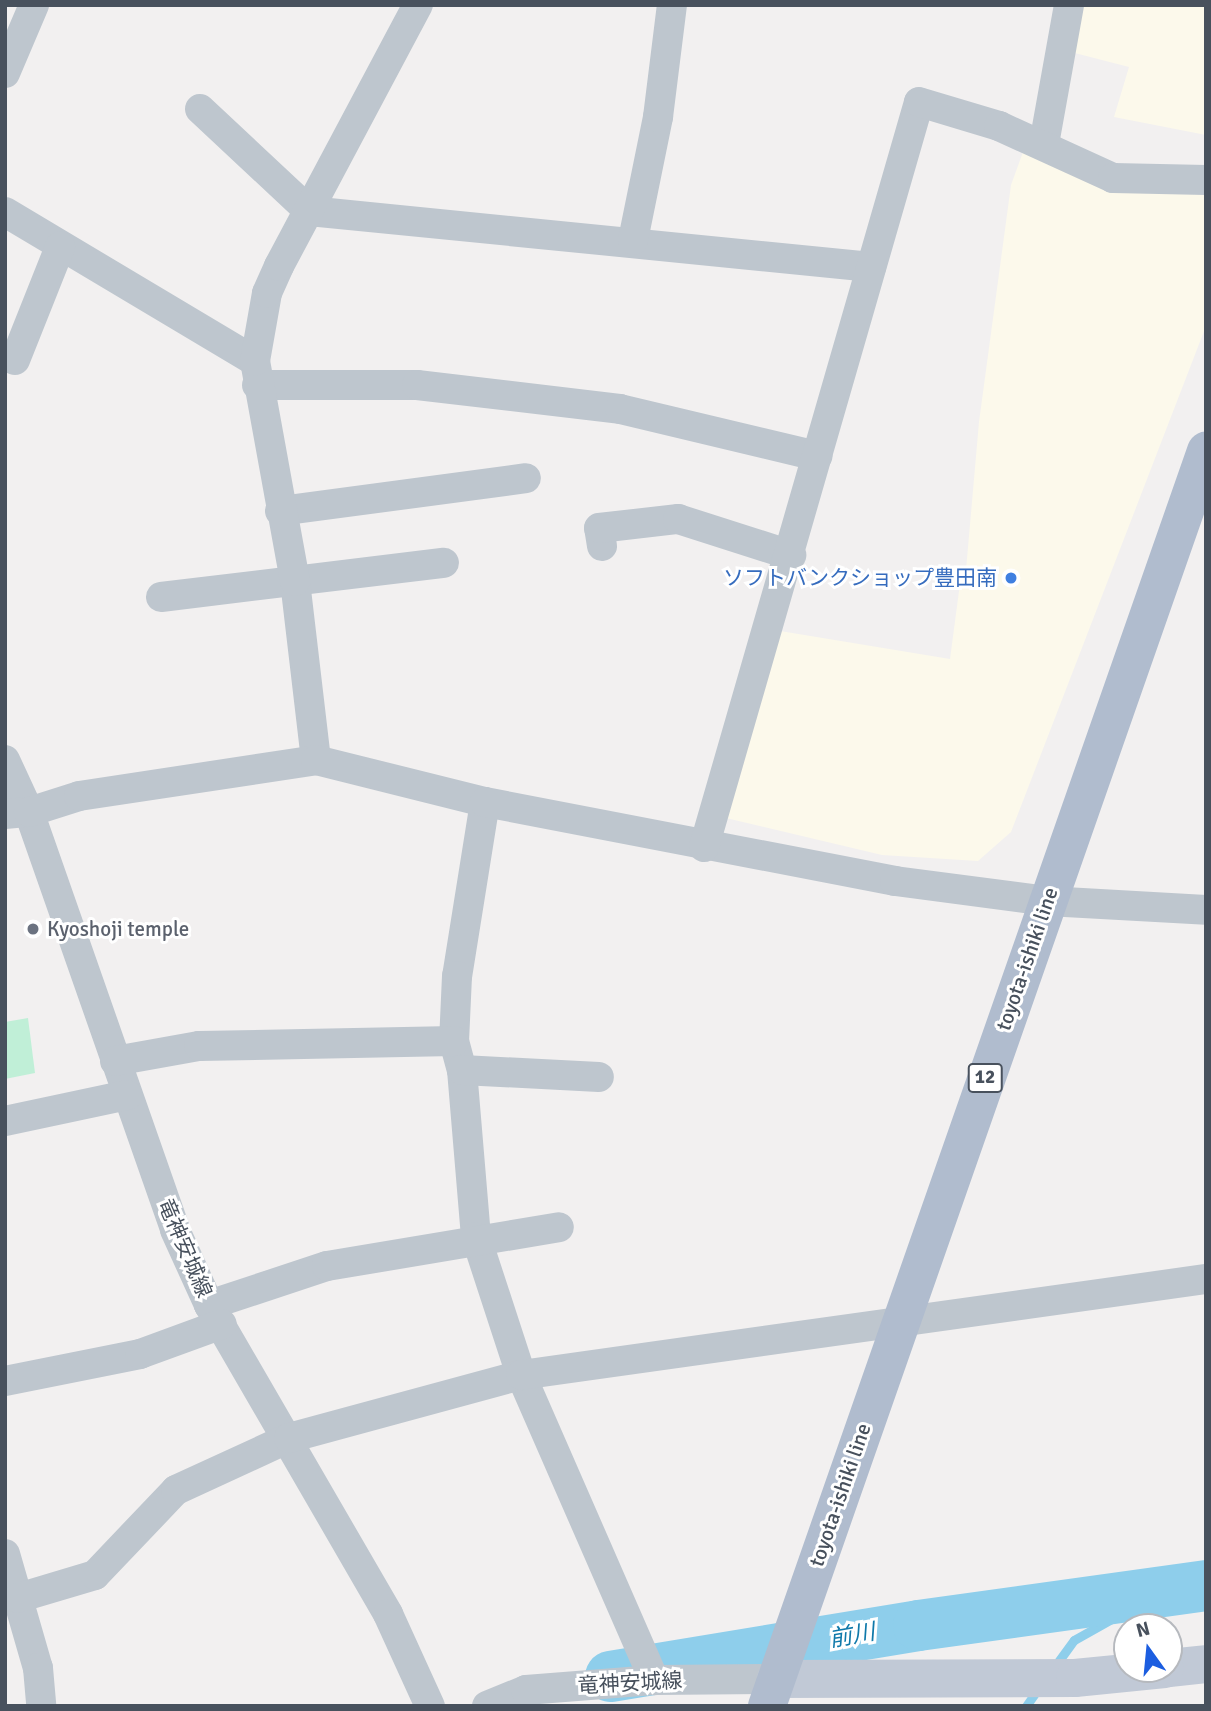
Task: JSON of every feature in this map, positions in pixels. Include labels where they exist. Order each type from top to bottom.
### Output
[{"type":"main road","name":"toyota-ishiki line","points":[[772,1692],[1206,451]]},
{"type":"street","points":[[5,73],[34,5]]},
{"type":"street","points":[[316,760],[295,581],[256,373],[267,293],[418,5]]},
{"type":"street","points":[[634,240],[658,117],[672,5]]},
{"type":"street","points":[[1044,144],[1069,5]]},
{"type":"street","points":[[705,847],[919,102],[1044,144],[1112,178],[1206,180]]},
{"type":"street","points":[[200,109],[309,211],[634,240],[872,267]]},
{"type":"street","points":[[5,212],[256,373],[417,385],[620,409],[817,456]]},
{"type":"street","points":[[15,359],[60,247]]},
{"type":"street","points":[[281,511],[526,478]]},
{"type":"street","points":[[602,546],[599,528],[678,519],[790,555]]},
{"type":"street","points":[[161,597],[444,563]]},
{"type":"street","name":"竜神安城線","points":[[5,760],[17,813],[115,1061],[175,1230],[216,1314],[388,1614],[430,1706]]},
{"type":"street","points":[[17,813],[79,796],[316,760],[485,802],[705,847],[1047,901],[1206,911]]},
{"type":"street","points":[[485,802],[457,976],[454,1041],[462,1070],[478,1242],[521,1376],[654,1680]]},
{"type":"street","points":[[115,1061],[200,1046],[454,1041]]},
{"type":"street","points":[[462,1070],[599,1077]]},
{"type":"street","points":[[5,1121],[127,1096]]},
{"type":"street","points":[[5,1381],[140,1354],[216,1314],[327,1266],[559,1227]]},
{"type":"street","points":[[18,1598],[95,1575],[176,1489],[289,1438],[521,1376],[1206,1279]]},
{"type":"street","points":[[5,1554],[38,1668],[41,1706]]},
{"type":"street","points":[[1183,1667],[1206,1664]]},
{"type":"street","points":[[772,1692],[1113,1674]]},
{"type":"street","name":"竜神安城線","points":[[487,1706],[526,1690],[654,1680],[772,1692]]},
{"type":"shaded area","points":[[1076,5],[1206,5],[1206,135],[1114,117],[1129,67],[1067,51]]},
{"type":"shaded area","points":[[1023,152],[1113,178],[1206,173],[1206,326],[1011,832],[978,861],[882,855],[709,814],[768,629],[950,659],[959,591],[966,570],[979,422],[1011,185]]},
{"type":"green space","points":[[28,1018],[35,1073],[5,1079],[5,1022]]},
{"type":"waterway","points":[[1055,1666],[1074,1640],[1206,1566]]},
{"type":"waterway","name":"前川","points":[[610,1676],[918,1625],[1206,1585]]},
{"type":"waterway","points":[[1026,1706],[1038,1689]]},
{"type":"place","name":"ソフトバンクショップ豊田南","points":[[1011,578]]},
{"type":"place","name":"Kyoshoji temple","points":[[33,929]]}]
